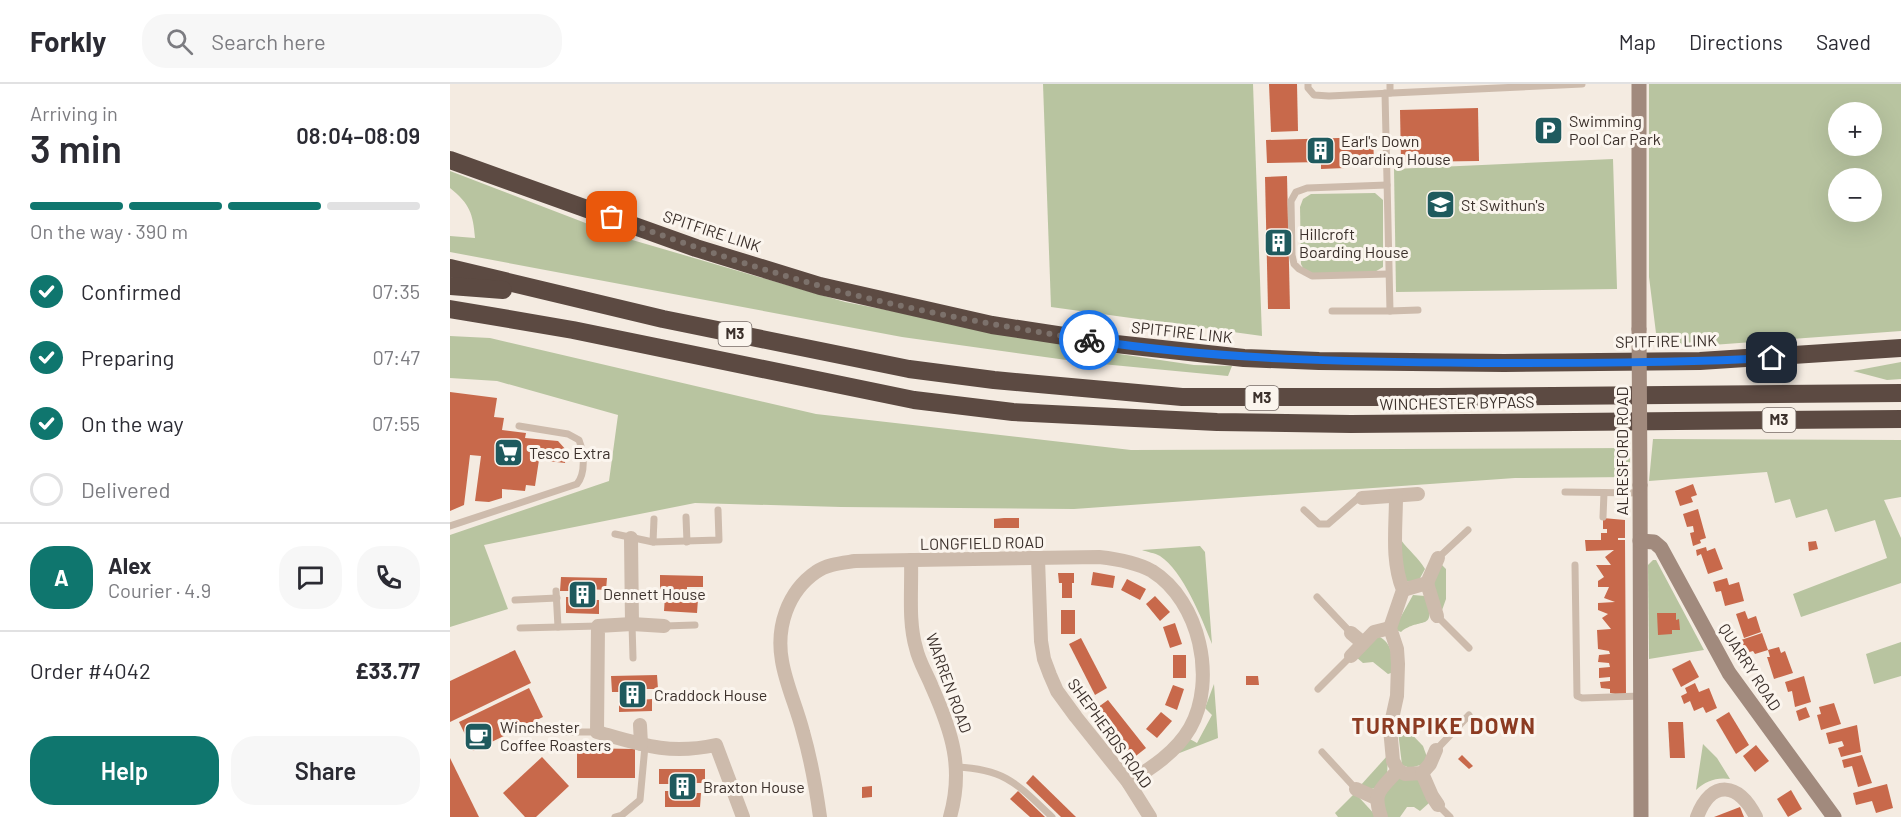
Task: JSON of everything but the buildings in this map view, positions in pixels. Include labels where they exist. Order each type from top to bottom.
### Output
[{"type":"highway","name":"SPITFIRE LINK","points":[[450,160],[696,248],[820,286],[992,325],[1116,344],[1244,358],[1492,363],[1700,361],[1901,348]]},
{"type":"highway","name":"M3","points":[[450,268],[561,296]]},
{"type":"highway","name":"M3","points":[[450,286],[561,296]]},
{"type":"highway","name":"WINCHESTER BYPASS","points":[[561,296],[909,369],[994,380],[1194,397],[1901,393]]},
{"type":"highway","name":"M3","points":[[450,309],[573,330]]},
{"type":"highway","name":"M3","points":[[450,320],[573,330]]},
{"type":"highway","name":"WINCHESTER BYPASS","points":[[573,330],[914,400],[1013,412],[1195,422],[1901,419]]},
{"type":"main road","name":"ALRESFORD ROAD","points":[[1639,84],[1641,817]]},
{"type":"main road","name":"QUARRY ROAD","points":[[1640,541],[1654,542],[1661,548],[1729,673],[1834,817]]},
{"type":"street","points":[[1362,498],[1418,494]]},
{"type":"street","points":[[1396,496],[1395,559],[1397,574],[1403,590],[1389,628],[1397,649],[1398,664],[1397,696],[1390,728],[1393,761],[1398,770],[1405,774],[1422,773],[1430,764],[1436,750]]},
{"type":"street","points":[[631,538],[632,624]]},
{"type":"street","name":"LONGFIELD ROAD","points":[[820,817],[803,730],[782,663],[781,636],[785,612],[800,587],[817,571],[855,561],[1099,557],[1137,564],[1153,572],[1176,594],[1196,631],[1204,682],[1199,706],[1191,727],[1180,743],[1150,769],[1128,782]]},
{"type":"street","points":[[1437,616],[1427,584],[1438,558]]},
{"type":"street","name":"SHEPHERDS ROAD","points":[[1038,559],[1041,641],[1050,675],[1057,691],[1128,782],[1150,817]]},
{"type":"street","name":"WARREN ROAD","points":[[911,560],[912,632],[916,650],[951,732],[956,754],[956,787],[950,817]]},
{"type":"street","points":[[1403,590],[1427,584]]},
{"type":"street","points":[[664,626],[632,624],[598,626],[597,732],[643,745],[676,751],[716,745],[743,817]]},
{"type":"street","points":[[1351,656],[1374,632],[1389,628]]},
{"type":"street","points":[[1351,633],[1363,643]]},
{"type":"street","points":[[640,725],[643,745]]},
{"type":"street","points":[[1376,798],[1398,770]]},
{"type":"street","points":[[1422,773],[1438,805]]},
{"type":"street","points":[[1356,789],[1376,798],[1382,817]]},
{"type":"street","points":[[1697,817],[1710,795],[1729,790],[1743,797],[1756,817]]},
{"type":"lane","points":[[1308,84],[1308,88],[1314,95],[1582,84]]},
{"type":"lane","points":[[1389,311],[1386,185],[1387,93],[1390,84]]},
{"type":"lane","points":[[1386,185],[1301,189],[1296,192],[1291,201],[1291,233],[1294,264],[1305,274],[1319,276],[1388,274]]},
{"type":"lane","points":[[1332,311],[1418,310]]},
{"type":"lane","points":[[450,526],[577,484],[580,480],[583,465],[579,440],[568,434],[519,426]]},
{"type":"lane","points":[[1565,492],[1604,493],[1640,489]]},
{"type":"lane","points":[[1603,517],[1604,493]]},
{"type":"lane","points":[[1304,510],[1319,524],[1328,524],[1357,499],[1362,498]]},
{"type":"lane","points":[[615,534],[653,542],[719,540],[718,510]]},
{"type":"lane","points":[[686,517],[687,542]]},
{"type":"lane","points":[[653,542],[654,519]]},
{"type":"lane","points":[[1438,558],[1468,531]]},
{"type":"lane","points":[[1575,565],[1577,696],[1582,698],[1641,696]]},
{"type":"lane","points":[[515,600],[557,594],[558,627]]},
{"type":"lane","points":[[1317,597],[1351,633]]},
{"type":"lane","points":[[1437,616],[1469,648]]},
{"type":"lane","points":[[632,624],[633,658]]},
{"type":"lane","points":[[664,626],[695,625]]},
{"type":"lane","points":[[520,628],[598,626]]},
{"type":"lane","points":[[1318,689],[1351,656]]},
{"type":"lane","points":[[1436,750],[1469,716]]},
{"type":"lane","points":[[566,732],[597,732]]},
{"type":"lane","points":[[615,817],[622,815],[640,800],[643,745]]},
{"type":"lane","points":[[1322,752],[1356,789]]},
{"type":"lane","points":[[957,767],[975,768],[1004,776],[1021,788],[1052,817]]},
{"type":"lane","points":[[1438,805],[1450,817]]},
{"type":"green space","points":[[1043,84],[1253,84],[1262,336],[1051,307]]},
{"type":"green space","points":[[1649,84],[1901,84],[1901,331],[1658,349],[1649,277]]},
{"type":"green space","points":[[1613,159],[1617,289],[1396,292],[1394,169]]},
{"type":"green space","points":[[450,171],[622,237],[845,302],[1099,351],[1194,365],[1232,366],[1228,376],[1081,362],[902,337],[450,252],[450,236],[475,238],[469,210],[462,199],[450,188]]},
{"type":"green space","points":[[1375,193],[1383,200],[1383,267],[1373,273],[1313,275],[1304,270],[1301,264],[1300,207],[1303,199],[1311,194]]},
{"type":"green space","points":[[450,336],[490,338],[816,414],[1131,450],[1630,448],[1630,477],[1515,478],[1074,509],[695,503],[484,545],[508,609],[450,627],[450,535],[609,481],[618,415],[497,381],[450,378]]},
{"type":"green space","points":[[1901,362],[1901,379],[1887,380],[1853,371]]},
{"type":"green space","points":[[1653,439],[1901,440],[1901,497],[1884,500],[1901,538],[1901,583],[1801,617],[1793,594],[1887,558],[1875,520],[1835,532],[1827,509],[1796,518],[1790,499],[1775,503],[1767,472],[1649,481]]},
{"type":"green space","points":[[1401,540],[1425,569],[1419,580],[1405,582],[1399,573]]},
{"type":"green space","points":[[1200,546],[1205,552],[1212,644],[1191,596],[1176,573],[1160,556],[1142,550]]},
{"type":"green space","points":[[1656,560],[1704,650],[1649,659],[1648,565]]},
{"type":"green space","points":[[1439,562],[1446,569],[1446,599],[1441,613],[1434,587]]},
{"type":"green space","points":[[1413,595],[1425,596],[1428,619],[1401,632],[1394,629]]},
{"type":"green space","points":[[1378,636],[1387,642],[1394,672],[1388,674],[1373,662],[1363,663],[1356,657]]},
{"type":"green space","points":[[1901,642],[1901,676],[1874,684],[1866,654]]},
{"type":"green space","points":[[1214,684],[1218,738],[1177,754],[1188,738],[1197,743],[1212,715],[1205,708]]},
{"type":"green space","points":[[1399,721],[1423,746],[1427,757],[1424,764],[1410,768],[1402,765],[1397,723]]},
{"type":"green space","points":[[1703,744],[1717,758],[1730,779],[1712,780],[1696,790]]},
{"type":"green space","points":[[1388,755],[1387,777],[1376,788],[1366,790],[1360,786]]},
{"type":"green space","points":[[1399,778],[1422,779],[1429,803],[1420,811],[1414,807],[1407,807],[1400,817],[1386,817],[1381,796]]},
{"type":"green space","points":[[1355,793],[1377,817],[1338,817],[1335,813]]},
{"type":"way so far","points":[[612,217],[696,248],[820,286],[992,325],[1089,340]]},
{"type":"place","name":"Swimming Pool Car Park","points":[[1548,130]]},
{"type":"place","name":"Earl's Down Boarding House","points":[[1320,150]]},
{"type":"place","name":"St Swithun's","points":[[1440,205]]},
{"type":"place","name":"Hillcroft Boarding House","points":[[1278,243]]},
{"type":"place","name":"Tesco Extra","points":[[508,453]]},
{"type":"place","name":"Dennett House","points":[[582,594]]},
{"type":"place","name":"Craddock House","points":[[633,695]]},
{"type":"place","name":"Winchester Coffee Roasters","points":[[479,736]]},
{"type":"place","name":"Braxton House","points":[[682,787]]},
{"type":"district","name":"TURNPIKE DOWN","points":[[1444,726]]},
{"type":"route","points":[[1089,340],[1244,358],[1319,361],[1503,363],[1772,358]]}]
